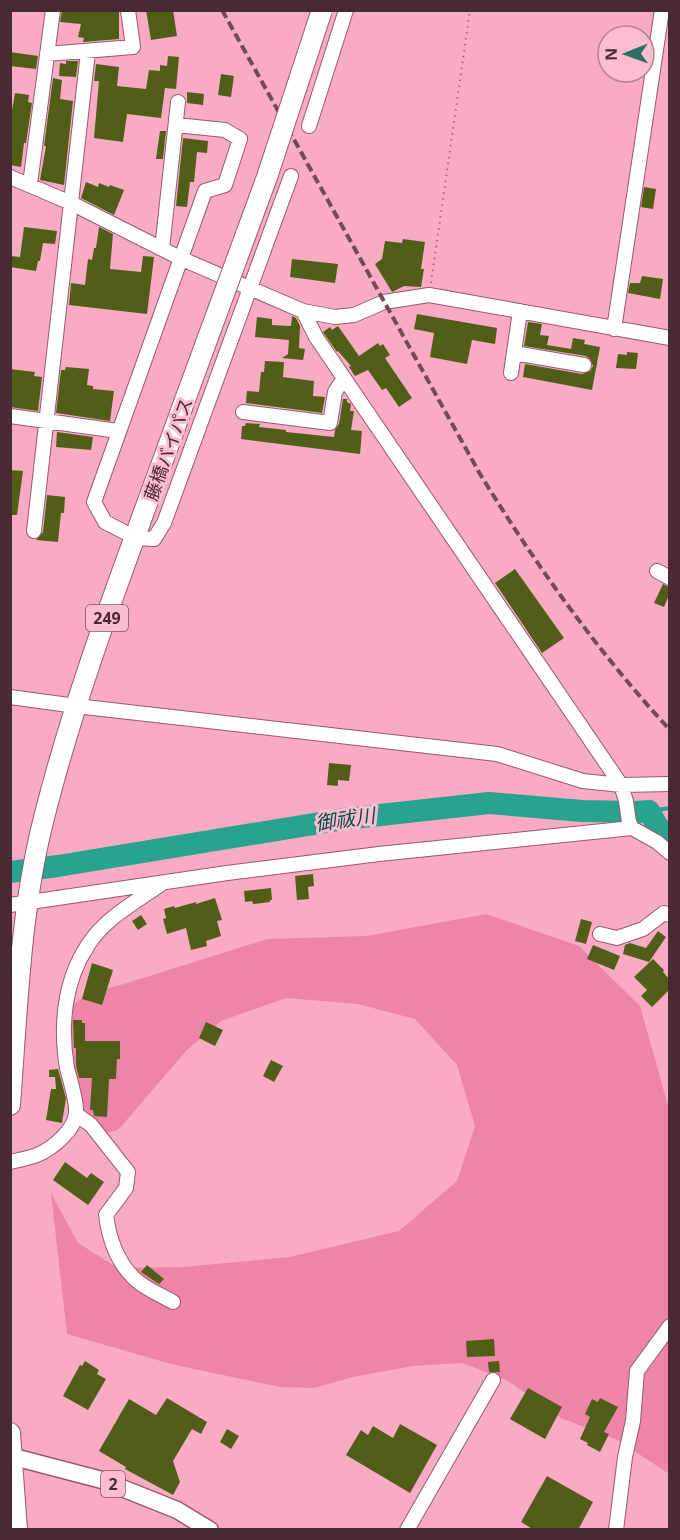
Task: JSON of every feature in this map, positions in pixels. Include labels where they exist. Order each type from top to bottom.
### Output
[{"type":"highway","name":"藤橋バイパス","points":[[10,1105],[23,900],[75,706],[267,177],[322,10]]},
{"type":"highway","points":[[10,1433],[17,1530]]},
{"type":"main road","name":"2","points":[[12,1456],[102,1480],[177,1510],[210,1530]]},
{"type":"street","points":[[30,184],[53,10]]},
{"type":"street","points":[[47,54],[134,47],[128,10]]},
{"type":"street","points":[[309,126],[346,10]]},
{"type":"street","points":[[614,329],[662,10]]},
{"type":"street","points":[[34,531],[88,52]]},
{"type":"street","points":[[162,249],[178,102]]},
{"type":"street","points":[[176,125],[225,130],[240,139],[225,185],[205,191],[94,502],[105,522],[136,538],[153,539],[165,523],[291,176]]},
{"type":"street","points":[[10,177],[70,203],[182,260],[303,311],[335,317],[354,315],[384,302],[429,295],[669,338]]},
{"type":"street","points":[[303,311],[316,337],[621,785],[631,825]]},
{"type":"street","points":[[511,373],[520,311]]},
{"type":"street","points":[[514,353],[585,365]]},
{"type":"street","points":[[243,412],[330,423],[335,392],[344,378]]},
{"type":"street","points":[[10,416],[118,431]]},
{"type":"street","points":[[657,571],[669,578]]},
{"type":"street","points":[[10,696],[75,706],[497,754],[583,781],[621,785],[669,784]]},
{"type":"street","points":[[23,900],[379,854],[631,825],[657,842],[669,854]]},
{"type":"street","points":[[10,1162],[37,1155],[54,1144],[68,1130],[76,1114],[65,1053],[63,1026],[65,1002],[75,970],[88,945],[108,921],[165,881]]},
{"type":"street","points":[[600,934],[617,938],[643,930],[664,913],[669,915]]},
{"type":"street","points":[[76,1114],[91,1125],[128,1172],[126,1188],[106,1215],[108,1234],[120,1259],[135,1280],[173,1302]]},
{"type":"street","points":[[616,1530],[625,1457],[633,1421],[637,1371],[669,1326]]},
{"type":"street","points":[[407,1530],[493,1380]]},
{"type":"path","points":[[429,295],[470,10]]},
{"type":"shaded area","points":[[486,914],[579,946],[640,1006],[669,1109],[669,1474],[618,1440],[561,1418],[508,1381],[463,1363],[413,1366],[353,1377],[314,1388],[280,1387],[171,1364],[67,1334],[51,1193],[78,1243],[118,1268],[183,1267],[290,1257],[399,1231],[457,1181],[475,1126],[457,1065],[415,1019],[358,1004],[286,998],[221,1021],[187,1050],[118,1130],[98,1135],[83,1119],[62,1061],[71,1006],[90,993],[267,939],[367,936]]},
{"type":"building","points":[[62,10],[119,10],[119,39],[83,42],[84,38],[78,37],[81,24],[60,22]]},
{"type":"building","points":[[146,10],[173,10],[177,36],[151,40]]},
{"type":"building","points":[[10,52],[38,56],[36,69],[10,66]]},
{"type":"building","points":[[168,56],[179,57],[176,89],[165,88],[161,118],[127,114],[123,142],[94,138],[99,81],[94,81],[96,64],[119,67],[117,86],[146,89],[149,70],[160,71],[160,65],[167,66]]},
{"type":"building","points":[[66,61],[78,61],[76,77],[59,76],[60,63],[66,64]]},
{"type":"building","points":[[221,74],[234,76],[231,97],[218,95]]},
{"type":"building","points":[[53,78],[62,80],[60,99],[73,101],[64,185],[40,180]]},
{"type":"building","points":[[187,92],[204,94],[203,105],[187,103]]},
{"type":"building","points":[[15,93],[29,95],[28,102],[32,103],[21,167],[10,165],[10,122]]},
{"type":"building","points":[[160,131],[166,131],[163,159],[156,159]]},
{"type":"building","points":[[183,138],[208,141],[207,153],[197,152],[194,182],[190,182],[187,207],[176,206]]},
{"type":"building","points":[[86,182],[98,187],[99,183],[124,190],[114,215],[81,198]]},
{"type":"building","points":[[644,187],[656,189],[653,209],[641,207]]},
{"type":"building","points":[[24,227],[57,231],[55,244],[43,243],[36,271],[10,267],[10,256],[20,257]]},
{"type":"building","points":[[99,227],[113,234],[110,269],[141,272],[143,256],[154,257],[147,314],[69,305],[71,283],[85,285],[88,259],[92,260]]},
{"type":"building","points":[[403,239],[425,242],[421,287],[404,286],[392,292],[375,264],[382,259],[385,241],[402,243]]},
{"type":"building","points":[[292,259],[338,264],[335,283],[290,277]]},
{"type":"building","points":[[642,276],[663,279],[660,299],[628,293],[630,283],[640,283]]},
{"type":"building","points":[[417,314],[497,328],[495,344],[472,340],[467,364],[430,357],[434,333],[414,329]]},
{"type":"building","points":[[292,316],[296,318],[300,326],[299,348],[305,349],[303,360],[282,358],[288,354],[289,340],[255,337],[257,317],[272,319],[272,325],[291,326]]},
{"type":"building","points":[[528,322],[542,324],[540,335],[549,336],[547,345],[571,349],[573,338],[585,340],[584,344],[600,347],[592,390],[523,377],[525,364],[582,374],[590,371],[593,366],[586,356],[524,346]]},
{"type":"building","points":[[338,326],[359,356],[378,343],[380,346],[383,344],[390,355],[385,358],[412,398],[399,407],[386,388],[382,390],[368,370],[355,376],[349,367],[351,366],[337,352],[323,332],[330,327],[332,330]]},
{"type":"building","points":[[627,352],[638,353],[636,369],[616,368],[618,354],[627,355]]},
{"type":"building","points":[[265,361],[284,362],[283,377],[314,381],[313,396],[325,397],[322,413],[246,403],[247,391],[259,392],[261,372],[264,372]]},
{"type":"building","points":[[66,367],[89,369],[87,385],[93,386],[93,389],[114,391],[110,421],[56,413],[61,370],[65,370]]},
{"type":"building","points":[[10,369],[35,372],[34,376],[42,377],[38,411],[10,407]]},
{"type":"building","points":[[343,399],[347,399],[347,402],[351,404],[350,411],[354,411],[351,430],[362,431],[360,454],[241,439],[242,426],[246,423],[260,424],[259,427],[286,430],[286,432],[334,437],[339,424]]},
{"type":"building","points":[[57,432],[93,437],[91,450],[56,447]]},
{"type":"building","points":[[10,470],[23,471],[17,515],[10,515]]},
{"type":"building","points":[[47,495],[65,497],[58,542],[36,540],[43,532]]},
{"type":"building","points":[[515,569],[564,638],[542,653],[495,583]]},
{"type":"building","points":[[663,584],[669,587],[669,595],[664,607],[654,603]]},
{"type":"building","points":[[329,763],[351,765],[349,781],[338,780],[338,786],[327,785]]},
{"type":"building","points":[[313,874],[314,886],[308,887],[309,899],[297,900],[295,876]]},
{"type":"building","points":[[271,888],[272,900],[270,902],[253,904],[252,901],[245,902],[244,891]]},
{"type":"building","points":[[215,898],[222,920],[217,921],[221,936],[206,941],[207,946],[191,950],[186,928],[167,934],[163,919],[166,918],[164,909],[196,902],[196,904]]},
{"type":"building","points":[[141,915],[147,924],[138,930],[132,921]]},
{"type":"building","points":[[581,919],[592,922],[586,944],[575,941]]},
{"type":"building","points":[[658,931],[666,937],[649,962],[623,954],[625,945],[630,943],[646,948]]},
{"type":"building","points":[[593,945],[620,956],[614,970],[587,959]]},
{"type":"building","points":[[653,959],[669,979],[669,990],[652,1007],[641,996],[647,990],[634,977]]},
{"type":"building","points":[[92,963],[113,970],[102,1005],[82,999]]},
{"type":"building","points":[[73,1020],[82,1020],[82,1023],[85,1023],[85,1041],[120,1041],[120,1059],[117,1059],[116,1079],[109,1079],[107,1117],[94,1116],[93,1110],[90,1110],[92,1078],[79,1078],[76,1048],[74,1048]]},
{"type":"building","points":[[206,1022],[223,1030],[215,1046],[199,1038]]},
{"type":"building","points":[[271,1060],[283,1066],[274,1082],[263,1076]]},
{"type":"building","points":[[58,1069],[66,1098],[62,1123],[46,1120],[51,1089],[56,1089],[55,1077],[49,1077],[49,1070]]},
{"type":"building","points":[[65,1162],[87,1178],[91,1173],[104,1182],[88,1205],[53,1180]]},
{"type":"building","points":[[147,1265],[164,1279],[159,1284],[141,1272]]},
{"type":"building","points":[[494,1339],[495,1356],[467,1357],[466,1341]]},
{"type":"building","points":[[85,1361],[99,1370],[97,1374],[106,1379],[88,1410],[63,1396],[80,1365],[82,1366]]},
{"type":"building","points":[[499,1361],[500,1372],[489,1372],[488,1362]]},
{"type":"building","points":[[528,1388],[562,1407],[545,1439],[510,1419]]},
{"type":"building","points":[[167,1398],[207,1422],[201,1434],[192,1429],[173,1461],[180,1482],[173,1495],[125,1469],[126,1467],[99,1451],[129,1399],[156,1415]]},
{"type":"building","points":[[600,1398],[618,1407],[604,1432],[609,1434],[600,1452],[580,1439],[590,1417],[585,1414],[592,1399],[598,1402]]},
{"type":"building","points":[[400,1424],[437,1445],[410,1493],[346,1455],[361,1430],[368,1435],[373,1426],[393,1438]]},
{"type":"building","points":[[227,1429],[239,1436],[231,1449],[220,1442]]},
{"type":"building","points":[[547,1476],[593,1502],[578,1530],[534,1530],[521,1522]]},
{"type":"waterway","name":"御祓川","points":[[10,872],[344,819],[489,803],[582,811],[649,811],[658,827],[670,837]]},
{"type":"waterway","points":[[649,811],[670,808]]},
{"type":"railway","points":[[222,10],[480,474],[523,541],[569,606],[617,669],[670,730]]}]
